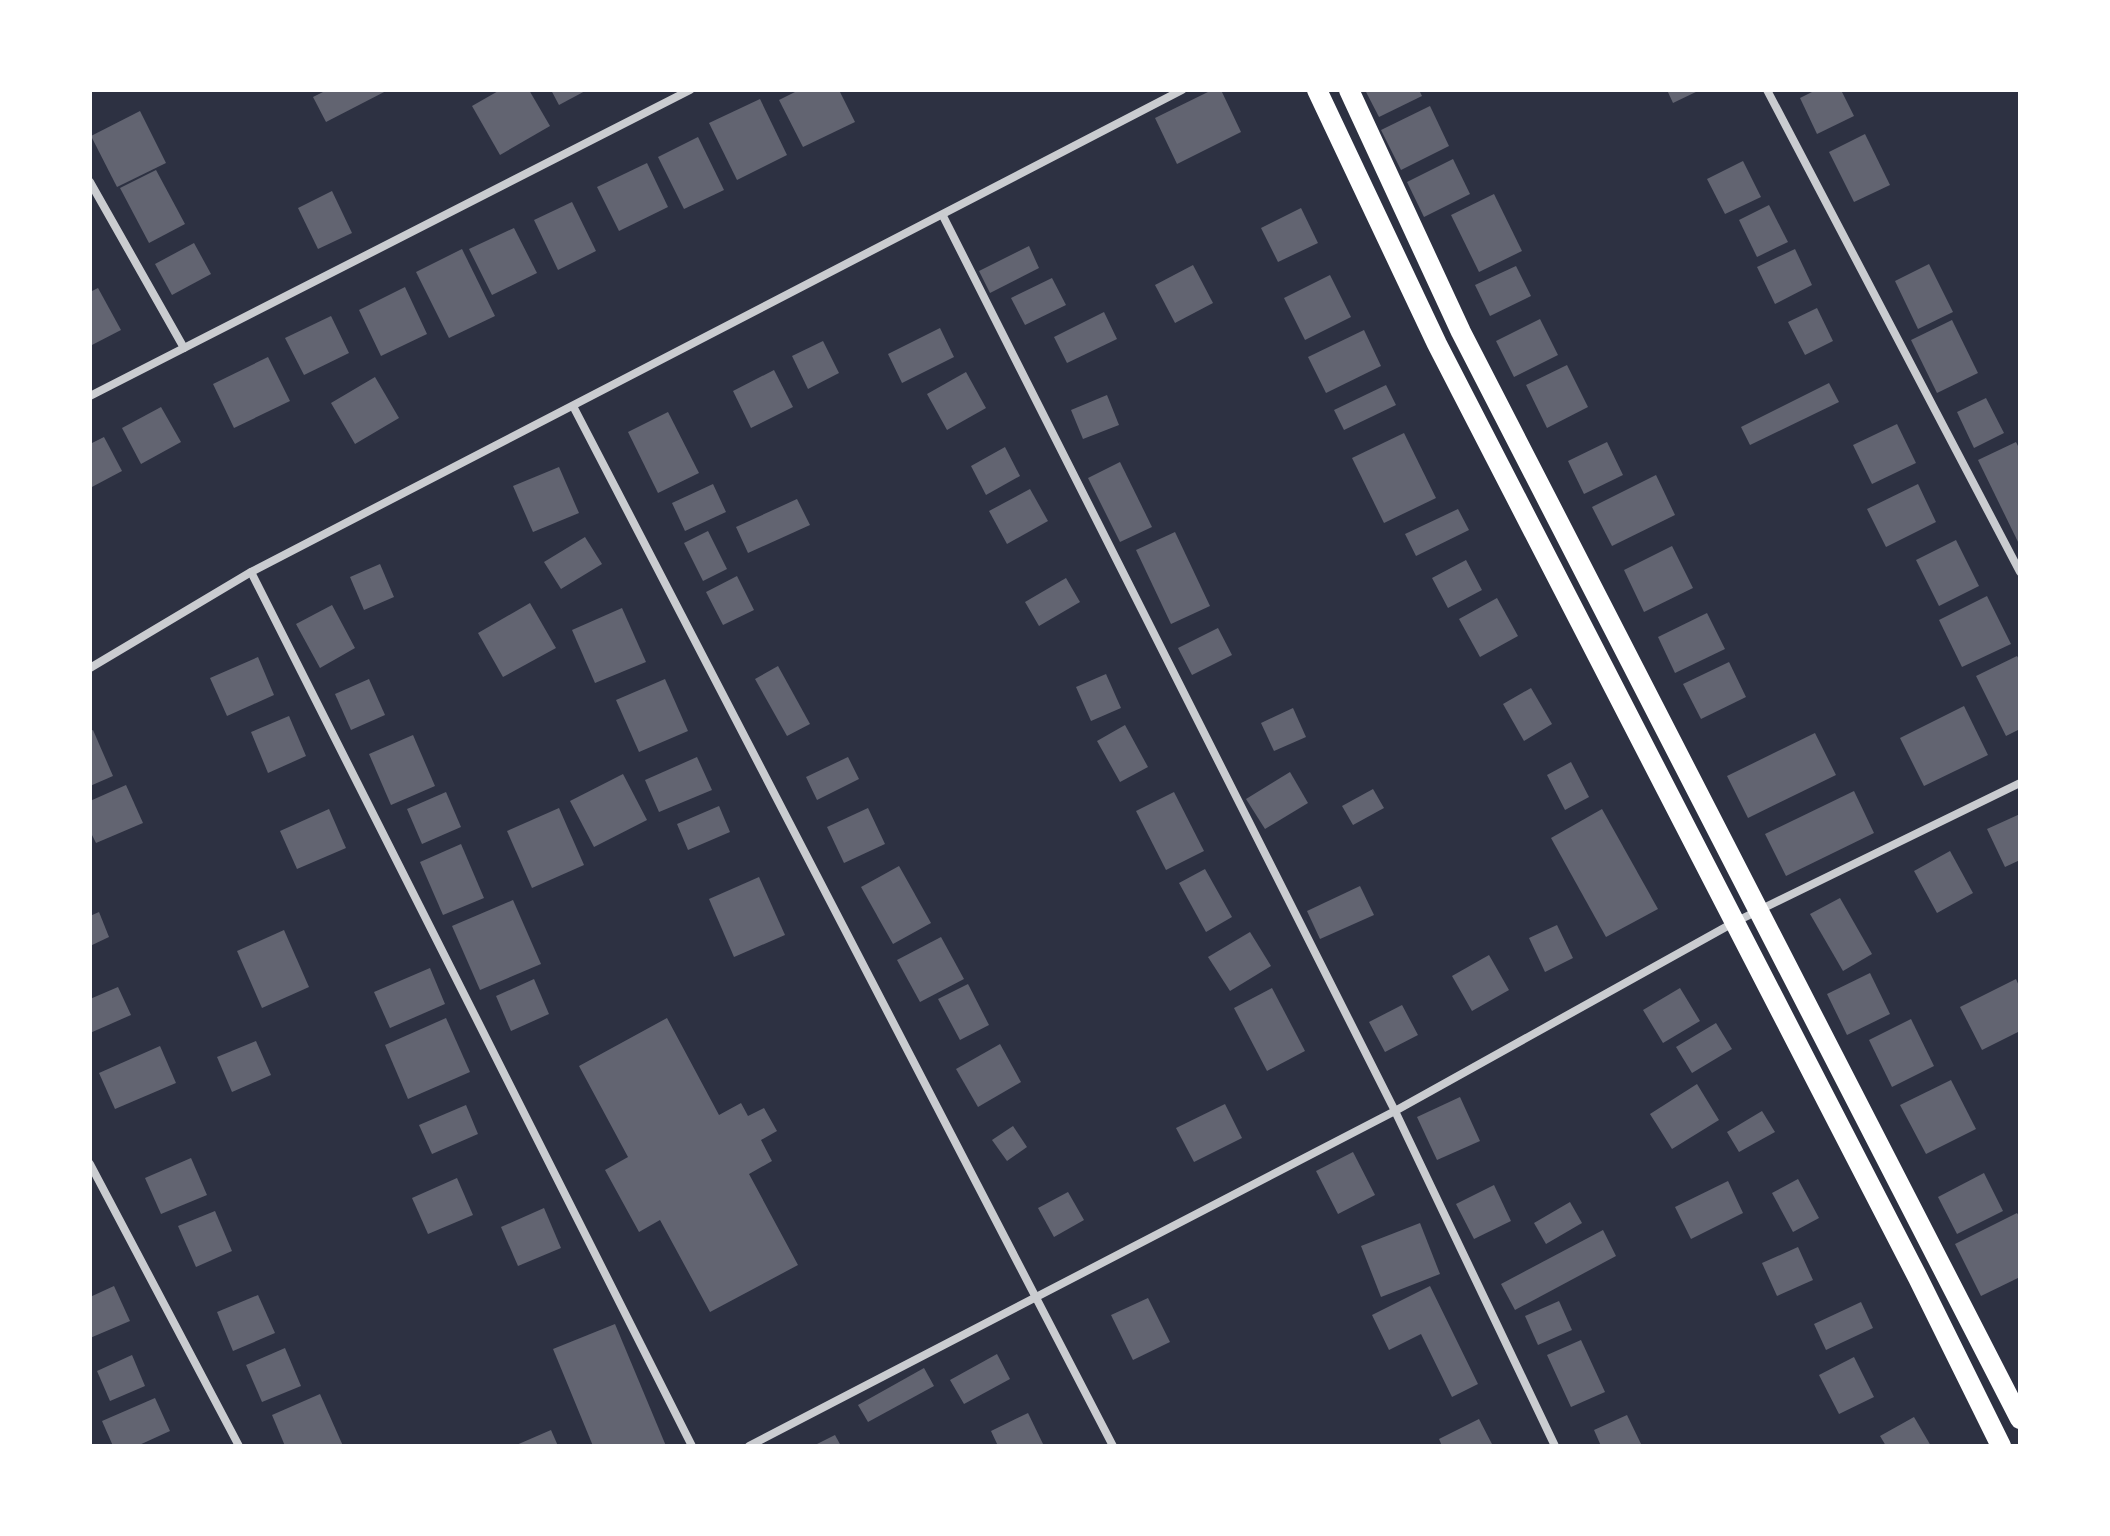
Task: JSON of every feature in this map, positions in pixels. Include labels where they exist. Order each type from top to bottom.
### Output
[{"type":"main road","points":[[1317,90],[1437,344],[1918,1278],[2001,1446]]},
{"type":"main road","points":[[1349,90],[1461,332],[2020,1419]]},
{"type":"street","points":[[90,396],[690,90]]},
{"type":"street","points":[[90,668],[251,572],[1182,90]]},
{"type":"street","points":[[1767,90],[2020,572]]},
{"type":"street","points":[[90,182],[184,348]]},
{"type":"street","points":[[943,216],[1395,1111],[1555,1446]]},
{"type":"street","points":[[573,406],[1113,1446]]},
{"type":"street","points":[[251,572],[692,1446]]},
{"type":"street","points":[[749,1446],[1395,1111],[1733,923],[2020,783]]},
{"type":"street","points":[[90,1164],[239,1446]]},
{"type":"building","points":[[327,90],[388,90],[326,122],[313,97]]},
{"type":"building","points":[[500,90],[529,90],[550,126],[500,155],[472,106]]},
{"type":"building","points":[[551,90],[587,90],[559,105]]},
{"type":"building","points":[[799,90],[839,90],[855,122],[803,147],[779,100]]},
{"type":"building","points":[[1212,90],[1221,90],[1241,132],[1177,164],[1155,118]]},
{"type":"building","points":[[1365,90],[1419,90],[1422,96],[1379,117]]},
{"type":"building","points":[[1667,90],[1700,90],[1673,103]]},
{"type":"building","points":[[1816,90],[1841,90],[1854,116],[1817,134],[1800,98]]},
{"type":"building","points":[[760,99],[787,155],[737,180],[709,123]]},
{"type":"building","points":[[1430,106],[1449,146],[1401,170],[1381,130]]},
{"type":"building","points":[[140,111],[166,163],[117,187],[91,136]]},
{"type":"building","points":[[1865,134],[1890,185],[1854,202],[1829,152]]},
{"type":"building","points":[[698,137],[724,190],[684,209],[658,157]]},
{"type":"building","points":[[1453,159],[1470,194],[1424,217],[1407,182]]},
{"type":"building","points":[[1743,161],[1761,197],[1725,214],[1707,179]]},
{"type":"building","points":[[647,163],[668,207],[619,231],[597,187]]},
{"type":"building","points":[[156,170],[185,224],[149,243],[120,188]]},
{"type":"building","points":[[332,191],[352,233],[318,249],[298,208]]},
{"type":"building","points":[[1494,194],[1522,251],[1479,272],[1451,215]]},
{"type":"building","points":[[572,202],[596,251],[558,270],[534,220]]},
{"type":"building","points":[[1769,205],[1788,242],[1757,257],[1739,220]]},
{"type":"building","points":[[1301,208],[1318,243],[1278,262],[1261,228]]},
{"type":"building","points":[[514,228],[537,273],[492,295],[469,249]]},
{"type":"building","points":[[194,243],[211,274],[172,295],[155,264]]},
{"type":"building","points":[[1029,246],[1039,268],[990,293],[979,271]]},
{"type":"building","points":[[462,249],[495,316],[449,338],[416,272]]},
{"type":"building","points":[[1795,249],[1812,285],[1775,304],[1757,267]]},
{"type":"building","points":[[1929,264],[1953,312],[1918,329],[1895,281]]},
{"type":"building","points":[[1193,265],[1213,303],[1175,323],[1155,285]]},
{"type":"building","points":[[1516,266],[1531,296],[1490,316],[1475,285]]},
{"type":"building","points":[[1330,275],[1351,317],[1305,340],[1284,298]]},
{"type":"building","points":[[1052,278],[1066,305],[1025,325],[1011,298]]},
{"type":"building","points":[[405,287],[427,334],[381,356],[359,310]]},
{"type":"building","points":[[98,288],[121,330],[90,346],[90,292]]},
{"type":"building","points":[[1817,308],[1833,341],[1805,355],[1788,322]]},
{"type":"building","points":[[1104,312],[1117,339],[1067,363],[1054,337]]},
{"type":"building","points":[[331,316],[349,353],[304,375],[285,338]]},
{"type":"building","points":[[1540,319],[1558,355],[1514,377],[1496,341]]},
{"type":"building","points":[[1952,320],[1978,373],[1937,393],[1911,340]]},
{"type":"building","points":[[940,328],[954,357],[902,383],[888,354]]},
{"type":"building","points":[[1364,330],[1381,366],[1326,393],[1308,357]]},
{"type":"building","points":[[823,341],[839,373],[808,389],[792,356]]},
{"type":"building","points":[[268,357],[290,401],[234,428],[213,384]]},
{"type":"building","points":[[1567,365],[1588,407],[1547,428],[1526,385]]},
{"type":"building","points":[[774,370],[793,407],[751,428],[733,391]]},
{"type":"building","points":[[966,372],[986,408],[947,430],[927,394]]},
{"type":"building","points":[[375,377],[399,418],[355,444],[331,403]]},
{"type":"building","points":[[1829,383],[1839,402],[1750,445],[1741,427]]},
{"type":"building","points":[[1386,385],[1396,405],[1344,430],[1334,410]]},
{"type":"building","points":[[1107,395],[1119,425],[1083,439],[1071,410]]},
{"type":"building","points":[[1986,398],[2004,433],[1974,448],[1957,412]]},
{"type":"building","points":[[161,407],[181,442],[141,464],[122,428]]},
{"type":"building","points":[[668,412],[699,473],[658,493],[628,432]]},
{"type":"building","points":[[1897,424],[1916,463],[1872,484],[1853,445]]},
{"type":"building","points":[[1404,433],[1436,498],[1384,523],[1352,458]]},
{"type":"building","points":[[104,437],[122,471],[90,488],[90,444]]},
{"type":"building","points":[[1607,442],[1623,475],[1584,494],[1568,461]]},
{"type":"building","points":[[2016,442],[2020,450],[2020,546],[1978,460]]},
{"type":"building","points":[[1005,447],[1020,476],[986,495],[971,466]]},
{"type":"building","points":[[1120,462],[1152,527],[1120,542],[1088,478]]},
{"type":"building","points":[[559,467],[579,513],[533,532],[513,486]]},
{"type":"building","points":[[1656,475],[1675,515],[1612,546],[1592,507]]},
{"type":"building","points":[[713,484],[726,512],[685,531],[672,503]]},
{"type":"building","points":[[1918,484],[1936,522],[1886,547],[1867,509]]},
{"type":"building","points":[[1030,489],[1048,521],[1007,544],[989,511]]},
{"type":"building","points":[[797,499],[810,525],[748,553],[736,527]]},
{"type":"building","points":[[1458,509],[1469,530],[1416,556],[1405,534]]},
{"type":"building","points":[[708,531],[727,569],[703,581],[684,543]]},
{"type":"building","points":[[1175,532],[1210,606],[1171,624],[1136,550]]},
{"type":"building","points":[[585,537],[602,564],[561,589],[544,562]]},
{"type":"building","points":[[1956,540],[1979,586],[1939,606],[1916,560]]},
{"type":"building","points":[[1672,546],[1693,588],[1644,612],[1624,570]]},
{"type":"building","points":[[1466,560],[1482,590],[1448,608],[1432,578]]},
{"type":"building","points":[[380,564],[394,597],[364,610],[350,577]]},
{"type":"building","points":[[737,576],[754,610],[723,625],[706,592]]},
{"type":"building","points":[[1066,578],[1080,602],[1039,626],[1025,602]]},
{"type":"building","points":[[1987,596],[2011,644],[1962,667],[1939,620]]},
{"type":"building","points":[[1497,598],[1518,636],[1480,657],[1459,619]]},
{"type":"building","points":[[530,603],[556,648],[503,677],[478,633]]},
{"type":"building","points":[[332,605],[355,648],[320,668],[296,624]]},
{"type":"building","points":[[622,608],[646,662],[595,683],[572,630]]},
{"type":"building","points":[[1707,613],[1725,649],[1675,673],[1658,637]]},
{"type":"building","points":[[1218,628],[1232,655],[1192,675],[1178,648]]},
{"type":"building","points":[[2017,656],[2020,661],[2020,729],[2006,736],[1976,676]]},
{"type":"building","points":[[258,657],[274,695],[227,716],[210,678]]},
{"type":"building","points":[[1729,662],[1746,697],[1701,719],[1683,684]]},
{"type":"building","points":[[778,666],[810,724],[787,736],[755,679]]},
{"type":"building","points":[[1106,674],[1121,708],[1091,721],[1076,687]]},
{"type":"building","points":[[369,679],[385,715],[351,730],[335,694]]},
{"type":"building","points":[[665,679],[688,731],[639,752],[616,700]]},
{"type":"building","points":[[1531,688],[1552,724],[1524,741],[1503,704]]},
{"type":"building","points":[[1964,706],[1988,755],[1924,786],[1900,738]]},
{"type":"building","points":[[1293,708],[1306,737],[1274,751],[1261,723]]},
{"type":"building","points":[[289,716],[306,756],[268,773],[251,732]]},
{"type":"building","points":[[1125,725],[1148,767],[1120,782],[1097,741]]},
{"type":"building","points":[[93,730],[113,776],[90,786],[90,731]]},
{"type":"building","points":[[1815,733],[1836,775],[1748,818],[1727,776]]},
{"type":"building","points":[[413,735],[435,786],[391,805],[369,754]]},
{"type":"building","points":[[697,757],[712,790],[659,812],[645,780]]},
{"type":"building","points":[[848,757],[859,779],[817,800],[806,777]]},
{"type":"building","points":[[1571,762],[1589,797],[1565,810],[1547,775]]},
{"type":"building","points":[[1290,772],[1308,803],[1265,829],[1246,799]]},
{"type":"building","points":[[623,774],[647,820],[594,847],[570,801]]},
{"type":"building","points":[[126,785],[143,823],[96,843],[90,831],[90,801]]},
{"type":"building","points":[[1373,789],[1384,808],[1353,825],[1342,806]]},
{"type":"building","points":[[1854,791],[1874,833],[1786,876],[1765,834]]},
{"type":"building","points":[[446,792],[461,827],[422,844],[407,809]]},
{"type":"building","points":[[1174,792],[1204,851],[1166,870],[1136,811]]},
{"type":"building","points":[[719,806],[730,832],[688,850],[677,824]]},
{"type":"building","points":[[559,808],[584,865],[532,888],[507,831]]},
{"type":"building","points":[[868,808],[885,844],[844,863],[827,827]]},
{"type":"building","points":[[329,809],[346,848],[297,869],[280,831]]},
{"type":"building","points":[[1602,809],[1658,909],[1606,937],[1551,838]]},
{"type":"building","points":[[2020,814],[2020,860],[2005,867],[1987,829]]},
{"type":"building","points":[[461,844],[484,898],[443,915],[420,862]]},
{"type":"building","points":[[1950,851],[1973,893],[1937,913],[1914,871]]},
{"type":"building","points":[[899,866],[931,923],[893,944],[861,887]]},
{"type":"building","points":[[1205,869],[1232,917],[1206,932],[1179,883]]},
{"type":"building","points":[[759,877],[785,935],[734,957],[709,899]]},
{"type":"building","points":[[1360,886],[1374,915],[1320,939],[1307,911]]},
{"type":"building","points":[[1840,898],[1872,954],[1843,971],[1810,914]]},
{"type":"building","points":[[513,900],[541,964],[480,990],[452,926]]},
{"type":"building","points":[[99,912],[109,937],[90,946],[90,916]]},
{"type":"building","points":[[1557,925],[1573,958],[1545,972],[1529,938]]},
{"type":"building","points":[[284,930],[309,987],[262,1008],[237,951]]},
{"type":"building","points":[[1250,932],[1271,966],[1230,991],[1208,957]]},
{"type":"building","points":[[941,937],[964,979],[920,1002],[897,960]]},
{"type":"building","points":[[1489,955],[1509,990],[1472,1011],[1452,976]]},
{"type":"building","points":[[430,968],[445,1004],[390,1028],[374,992]]},
{"type":"building","points":[[1870,973],[1890,1014],[1847,1035],[1827,994]]},
{"type":"building","points":[[534,979],[549,1014],[511,1031],[496,996]]},
{"type":"building","points":[[2016,979],[2020,988],[2020,1031],[1982,1050],[1960,1007]]},
{"type":"building","points":[[968,984],[989,1025],[960,1040],[938,999]]},
{"type":"building","points":[[118,987],[131,1015],[90,1033],[90,999]]},
{"type":"building","points":[[1272,988],[1305,1051],[1267,1071],[1234,1008]]},
{"type":"building","points":[[1680,988],[1700,1021],[1663,1043],[1643,1010]]},
{"type":"building","points":[[1402,1005],[1418,1035],[1385,1052],[1369,1022]]},
{"type":"building","points":[[446,1018],[470,1072],[408,1099],[385,1045]]},
{"type":"building","points":[[667,1018],[719,1115],[741,1103],[748,1116],[764,1108],[777,1131],[761,1140],[772,1161],[749,1174],[798,1265],[710,1312],[660,1220],[639,1232],[605,1170],[628,1157],[579,1066]]},
{"type":"building","points":[[1911,1019],[1934,1066],[1892,1087],[1869,1040]]},
{"type":"building","points":[[1716,1023],[1732,1049],[1692,1073],[1676,1047]]},
{"type":"building","points":[[256,1041],[271,1075],[232,1092],[217,1057]]},
{"type":"building","points":[[1000,1044],[1021,1082],[978,1107],[956,1069]]},
{"type":"building","points":[[160,1046],[176,1083],[115,1109],[99,1073]]},
{"type":"building","points":[[1951,1080],[1976,1129],[1926,1154],[1900,1105]]},
{"type":"building","points":[[1697,1084],[1719,1120],[1672,1149],[1650,1114]]},
{"type":"building","points":[[1460,1097],[1480,1141],[1437,1160],[1417,1117]]},
{"type":"building","points":[[1225,1104],[1242,1138],[1194,1162],[1176,1128]]},
{"type":"building","points":[[466,1105],[478,1134],[432,1154],[419,1125]]},
{"type":"building","points":[[1762,1111],[1775,1132],[1739,1152],[1727,1132]]},
{"type":"building","points":[[1013,1126],[1027,1147],[1007,1161],[992,1140]]},
{"type":"building","points":[[1353,1152],[1375,1195],[1338,1214],[1316,1171]]},
{"type":"building","points":[[191,1158],[207,1195],[161,1214],[145,1178]]},
{"type":"building","points":[[1984,1173],[2003,1211],[1957,1234],[1938,1197]]},
{"type":"building","points":[[457,1178],[473,1215],[428,1234],[412,1198]]},
{"type":"building","points":[[1798,1179],[1819,1218],[1793,1232],[1772,1193]]},
{"type":"building","points":[[1728,1181],[1743,1213],[1691,1239],[1675,1207]]},
{"type":"building","points":[[1494,1185],[1511,1221],[1474,1239],[1456,1204]]},
{"type":"building","points":[[1068,1192],[1084,1220],[1054,1237],[1038,1208]]},
{"type":"building","points":[[1570,1202],[1582,1223],[1546,1244],[1534,1223]]},
{"type":"building","points":[[544,1208],[561,1248],[518,1266],[501,1227]]},
{"type":"building","points":[[215,1211],[232,1251],[196,1267],[178,1226]]},
{"type":"building","points":[[2017,1213],[2020,1218],[2020,1277],[1981,1296],[1955,1244]]},
{"type":"building","points":[[1420,1223],[1440,1274],[1381,1297],[1361,1246]]},
{"type":"building","points":[[1603,1230],[1616,1256],[1515,1310],[1501,1284]]},
{"type":"building","points":[[1798,1247],[1813,1280],[1777,1296],[1762,1263]]},
{"type":"building","points":[[114,1286],[130,1321],[90,1338],[90,1297]]},
{"type":"building","points":[[1430,1286],[1478,1384],[1452,1397],[1421,1334],[1389,1350],[1372,1315]]},
{"type":"building","points":[[258,1295],[275,1333],[233,1351],[217,1312]]},
{"type":"building","points":[[1148,1298],[1170,1342],[1133,1360],[1111,1315]]},
{"type":"building","points":[[1559,1301],[1572,1330],[1538,1345],[1525,1316]]},
{"type":"building","points":[[1861,1302],[1873,1328],[1826,1350],[1814,1324]]},
{"type":"building","points":[[615,1324],[666,1446],[593,1446],[553,1349]]},
{"type":"building","points":[[1581,1340],[1605,1392],[1571,1407],[1547,1355]]},
{"type":"building","points":[[285,1348],[301,1386],[262,1402],[246,1365]]},
{"type":"building","points":[[997,1354],[1010,1379],[964,1404],[950,1380]]},
{"type":"building","points":[[132,1355],[145,1386],[110,1401],[97,1371]]},
{"type":"building","points":[[1854,1357],[1874,1397],[1839,1414],[1819,1375]]},
{"type":"building","points":[[924,1368],[934,1386],[868,1422],[858,1405]]},
{"type":"building","points":[[320,1394],[343,1446],[285,1446],[272,1415]]},
{"type":"building","points":[[155,1398],[170,1431],[137,1446],[113,1446],[102,1421]]},
{"type":"building","points":[[1028,1413],[1044,1446],[998,1446],[991,1431]]},
{"type":"building","points":[[1627,1415],[1642,1446],[1601,1446],[1594,1430]]},
{"type":"building","points":[[1914,1417],[1931,1446],[1886,1446],[1880,1436]]},
{"type":"building","points":[[1479,1419],[1493,1446],[1442,1446],[1439,1439]]},
{"type":"building","points":[[551,1430],[558,1446],[514,1446]]},
{"type":"building","points":[[835,1435],[841,1446],[813,1446]]}]
